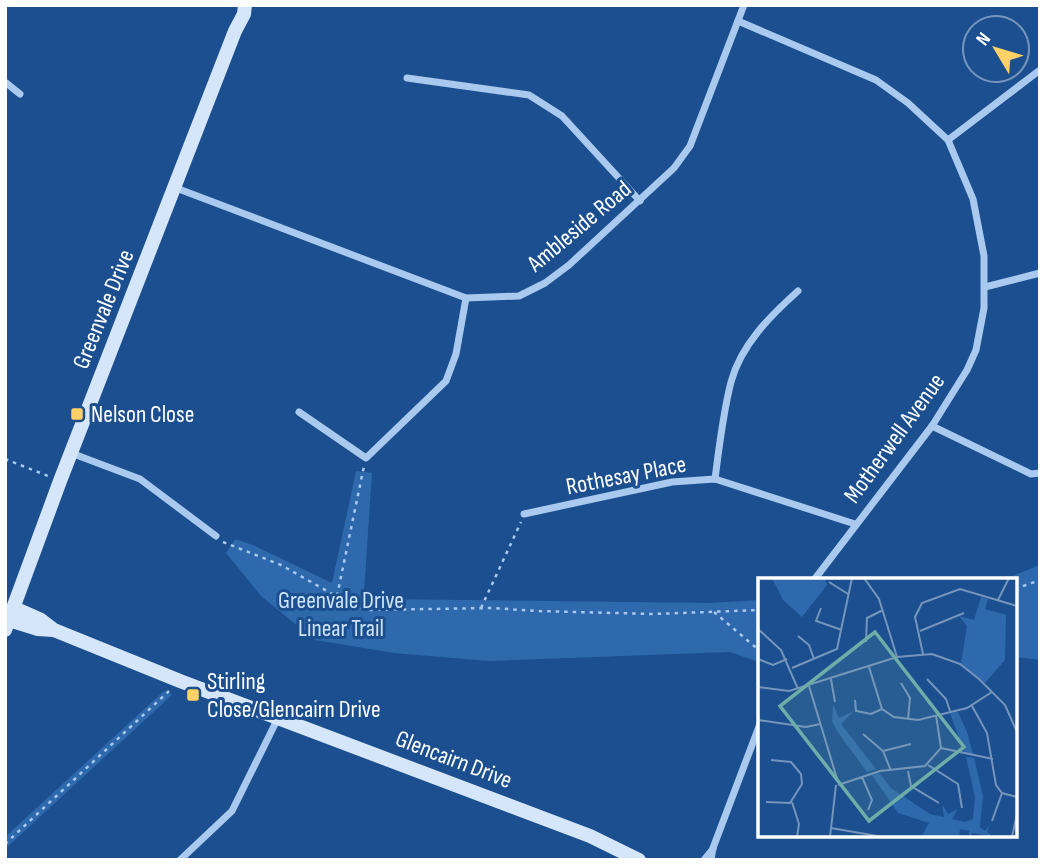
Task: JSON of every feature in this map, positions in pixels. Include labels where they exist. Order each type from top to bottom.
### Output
[{"type":"street","name":"Greenvale Drive","points":[[9,619],[60,481],[235,31],[244,14],[245,5]]},
{"type":"street","name":"Ambleside Road","points":[[176,188],[466,298],[519,296],[545,284],[674,168],[690,146],[744,5]]},
{"type":"street","name":"Motherwell Avenue","points":[[738,21],[876,80],[908,103],[948,140],[973,199],[984,256],[984,308],[976,350],[967,370],[932,426],[815,578]]},
{"type":"street","points":[[948,140],[1040,70]]},
{"type":"street","points":[[407,78],[529,95],[562,116],[640,201]]},
{"type":"street","points":[[5,82],[20,94]]},
{"type":"street","points":[[985,287],[1040,273]]},
{"type":"street","points":[[715,479],[731,381],[748,345],[773,313],[798,291]]},
{"type":"street","points":[[299,412],[366,458],[446,381],[456,354],[466,298]]},
{"type":"street","points":[[932,426],[1031,474],[1040,473]]},
{"type":"street","points":[[71,453],[140,479],[216,536]]},
{"type":"street","name":"Rothesay Place","points":[[524,514],[672,482],[715,479],[855,524]]},
{"type":"street","name":"Glencairn Drive","points":[[9,619],[38,629],[54,631],[279,717],[590,836],[639,860]]},
{"type":"street","points":[[180,860],[232,811],[279,717]]},
{"type":"street","points":[[711,860],[713,848],[758,729]]},
{"type":"street","points":[[704,860],[713,848]]},
{"type":"path","points":[[337,596],[366,458]]},
{"type":"path","points":[[5,459],[60,481]]},
{"type":"path","points":[[481,608],[524,514]]},
{"type":"path","points":[[216,536],[230,546],[281,565],[367,610],[481,608],[654,614],[758,610]]},
{"type":"path","points":[[1017,588],[1040,580]]},
{"type":"path","points":[[714,612],[758,649]]},
{"type":"path","points":[[5,844],[180,681]]},
{"type":"green space","name":"Greenvale Drive Linear Trail","points":[[356,471],[372,473],[364,591],[375,599],[710,603],[758,600],[758,662],[730,652],[489,661],[394,653],[315,640],[261,596],[226,553],[235,539],[332,583]]},
{"type":"green space","points":[[1040,565],[1040,660],[1017,657],[1017,578],[1007,578]]},
{"type":"green space","points":[[164,691],[172,695],[5,849],[5,837]]},
{"type":"place","name":"Nelson Close","points":[[77,414]]},
{"type":"place","name":"Stirling Close/Glencairn Drive","points":[[193,695]]}]
